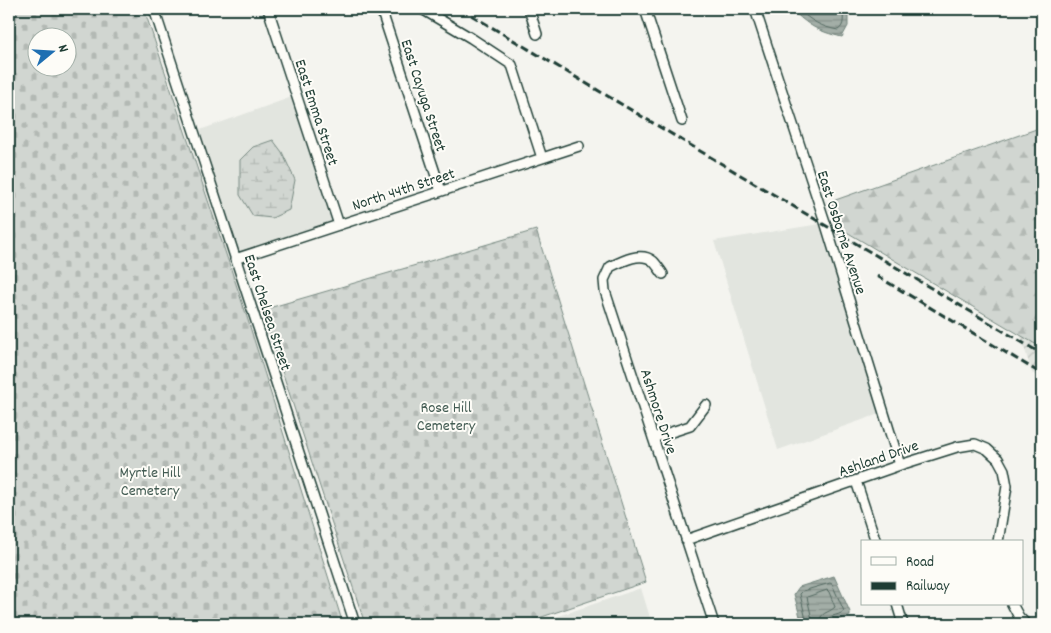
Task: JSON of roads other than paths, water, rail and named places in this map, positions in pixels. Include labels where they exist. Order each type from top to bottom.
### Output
[{"type":"street","name":"East Chelsea Street","points":[[154,9],[355,624]]},
{"type":"street","name":"East Emma Street","points":[[268,9],[339,225]]},
{"type":"street","name":"East Cayuga Street","points":[[381,9],[441,191]]},
{"type":"street","points":[[422,9],[512,65],[542,158]]},
{"type":"street","points":[[529,9],[537,34]]},
{"type":"street","points":[[645,9],[682,121]]},
{"type":"street","name":"East Osborne Avenue","points":[[755,9],[826,225],[900,465]]},
{"type":"street","name":"North 44th Street","points":[[235,259],[579,146]]},
{"type":"street","name":"Ashmore Drive","points":[[663,274],[652,260],[639,256],[624,260],[610,267],[604,280],[605,291],[714,624]]},
{"type":"street","points":[[653,438],[690,426],[706,405]]},
{"type":"street","name":"Ashland Drive","points":[[686,540],[900,465],[957,447],[975,444],[987,449],[998,459],[1004,470],[1007,486],[998,540]]},
{"type":"street","points":[[856,481],[875,540]]},
{"type":"street","points":[[898,606],[903,624]]},
{"type":"street","points":[[1013,606],[1019,617],[1026,624]]},
{"type":"water","points":[[791,9],[848,9],[848,26],[842,37],[833,35],[814,27]]},
{"type":"water","points":[[834,576],[850,616],[823,624],[802,624],[794,594],[799,587]]},
{"type":"railway","points":[[461,9],[1042,354]]},
{"type":"railway","points":[[877,276],[1042,374]]},
{"type":"park label","name":"Rose Hill Cemetery","points":[[446,415]]},
{"type":"park label","name":"Myrtle Hill Cemetery","points":[[150,480]]}]
